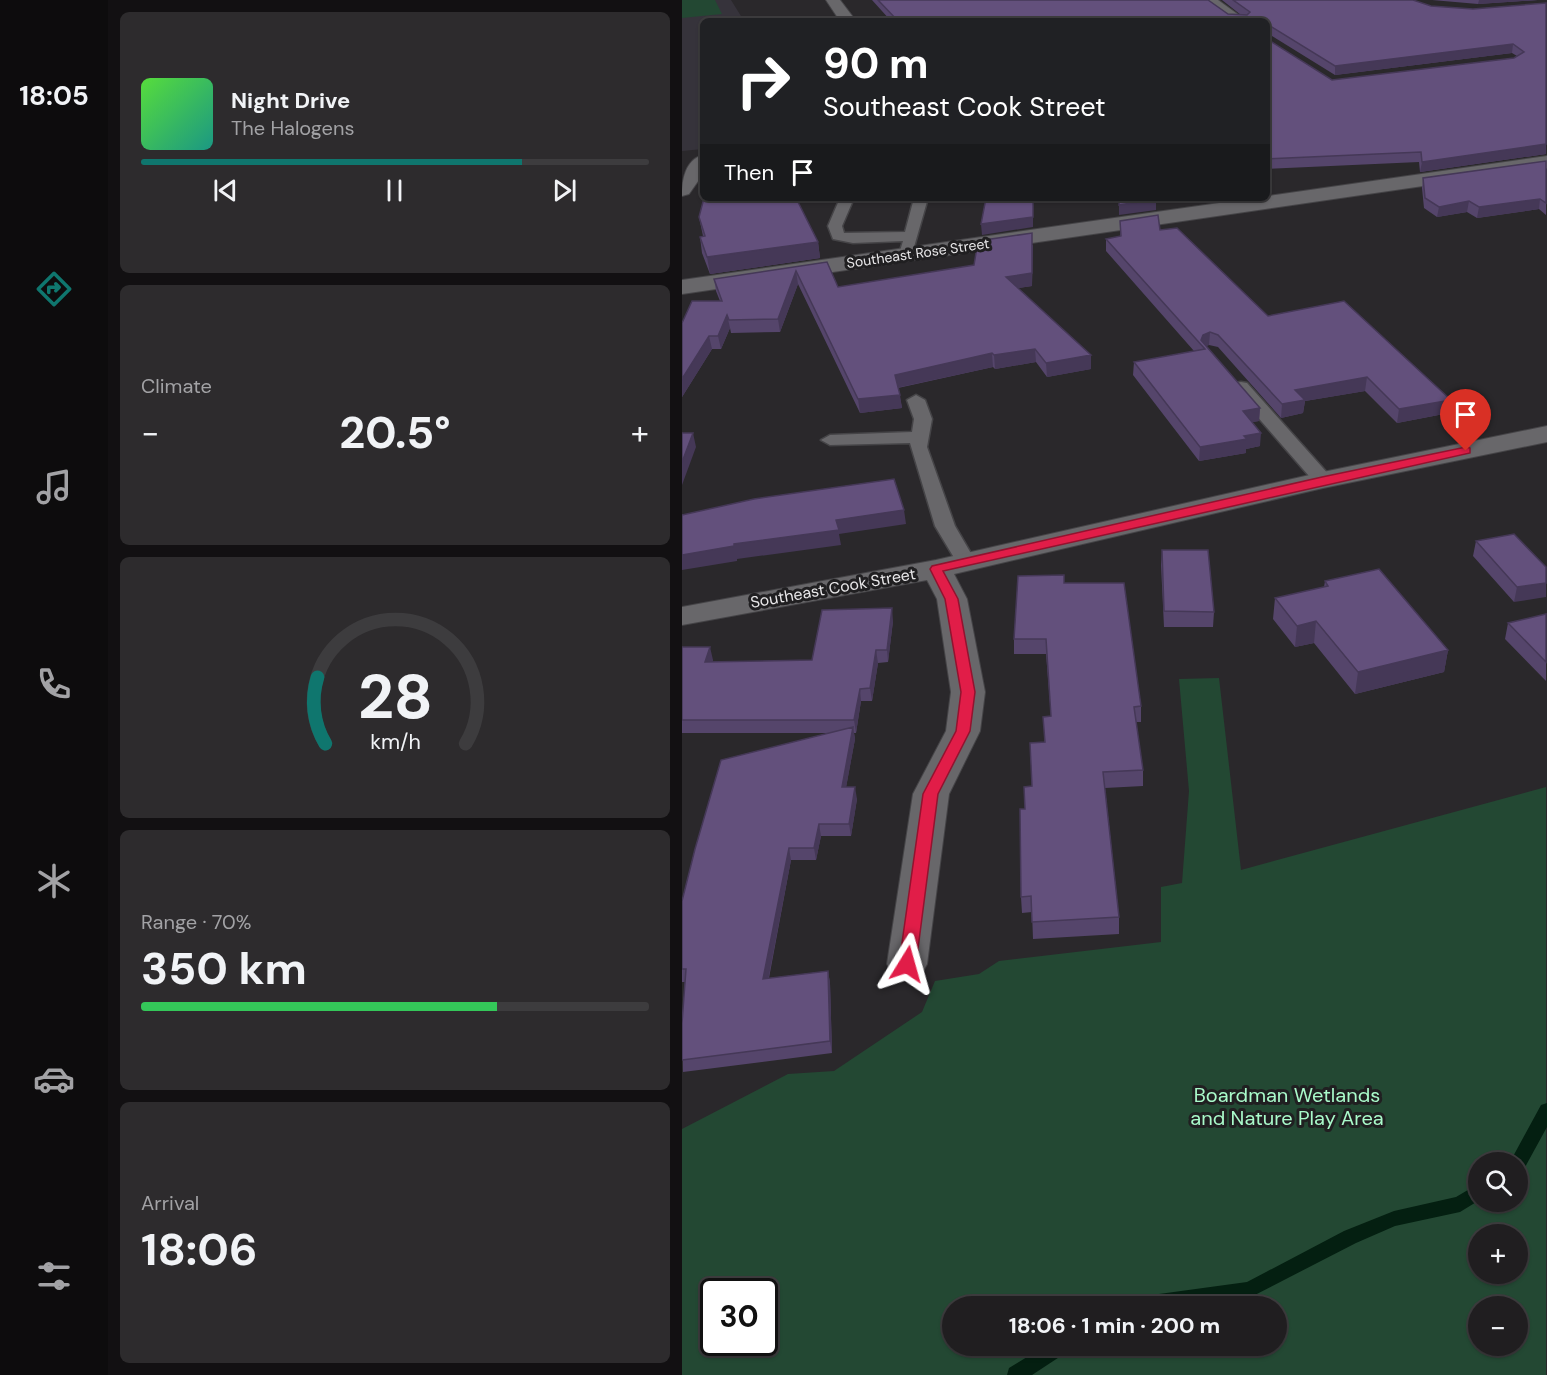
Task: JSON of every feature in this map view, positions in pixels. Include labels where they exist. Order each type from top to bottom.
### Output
[{"type":"street","points":[[833,0],[846,18]]},
{"type":"street","points":[[1208,0],[1235,18]]},
{"type":"street","name":"Southeast Rose Street","points":[[1270,198],[1546,162]]},
{"type":"street","points":[[682,190],[700,165]]},
{"type":"street","name":"Southeast Rose Street","points":[[682,287],[908,246],[1250,201]]},
{"type":"street","name":"Southeast Cook Street","points":[[682,616],[951,565],[1322,480],[1546,434]]},
{"type":"street","points":[[907,964],[931,794],[963,731],[968,692],[952,599],[951,565]]},
{"type":"lane","points":[[846,201],[835,226],[838,236],[908,246],[920,201]]},
{"type":"lane","points":[[1232,377],[1322,480]]},
{"type":"lane","points":[[916,400],[923,419],[918,447],[945,526],[951,565]]},
{"type":"lane","points":[[829,440],[919,436]]},
{"type":"shaded area","points":[[682,0],[731,0],[742,18],[700,18],[700,149],[682,151]]},
{"type":"green space","points":[[682,0],[715,0],[722,14],[682,18]]},
{"type":"green space","name":"Boardman Wetlands and Nature Play Area","points":[[1219,678],[1241,870],[1546,787],[1546,1375],[682,1375],[682,1129],[788,1074],[834,1071],[922,1012],[935,981],[979,974],[999,961],[1161,942],[1161,887],[1182,883],[1189,791],[1179,679]]},
{"type":"building","points":[[878,0],[1208,0],[1228,14],[1247,15],[1250,12],[1233,0],[1413,0],[1431,6],[1473,9],[1546,3],[1546,144],[1422,162],[1421,152],[1270,159],[1270,41],[1332,80],[1514,58],[1524,52],[1513,44],[1335,66],[1270,26],[1270,18],[895,18]]},
{"type":"building","points":[[1546,161],[1546,203],[1540,199],[1479,207],[1469,201],[1439,207],[1425,198],[1423,178]]},
{"type":"building","points":[[703,201],[798,201],[818,242],[707,257],[700,237],[705,236],[699,217]]},
{"type":"building","points":[[985,201],[1033,201],[1033,217],[981,224]]},
{"type":"building","points":[[1119,201],[1144,201],[1119,205]]},
{"type":"building","points":[[1158,215],[1160,230],[1177,228],[1268,316],[1344,301],[1451,400],[1399,409],[1367,377],[1295,390],[1305,400],[1282,404],[1218,335],[1210,332],[1203,335],[1201,340],[1260,408],[1243,411],[1261,433],[1244,436],[1247,439],[1200,447],[1134,362],[1205,349],[1106,239],[1121,236],[1120,221]]},
{"type":"building","points":[[1032,233],[1032,273],[1006,277],[1091,355],[1046,363],[1035,349],[994,355],[992,353],[895,375],[900,395],[858,399],[796,271],[778,319],[729,320],[727,315],[718,336],[709,336],[682,379],[682,323],[692,301],[722,301],[714,279],[827,262],[838,287],[974,265],[978,241]]},
{"type":"building","points":[[682,433],[693,433],[682,462]]},
{"type":"building","points":[[894,479],[904,510],[836,520],[839,530],[734,544],[734,546],[682,555],[682,515],[754,499]]},
{"type":"building","points":[[1514,534],[1546,567],[1546,583],[1517,587],[1476,541]]},
{"type":"building","points":[[1162,550],[1208,550],[1214,612],[1164,611]]},
{"type":"building","points":[[1379,569],[1448,650],[1358,672],[1316,621],[1297,626],[1275,598],[1328,586],[1325,581]]},
{"type":"building","points":[[1064,575],[1064,583],[1124,583],[1141,706],[1134,707],[1143,770],[1103,772],[1119,917],[1032,922],[1031,896],[1021,897],[1020,809],[1025,809],[1024,787],[1032,786],[1030,743],[1045,742],[1043,717],[1051,716],[1046,639],[1014,639],[1018,576]]},
{"type":"building","points":[[892,608],[887,650],[876,650],[870,688],[860,689],[854,720],[682,720],[682,647],[710,647],[705,662],[812,660],[822,610]]},
{"type":"building","points":[[1546,614],[1546,662],[1508,623]]},
{"type":"building","points":[[853,727],[842,787],[855,787],[849,824],[819,824],[814,848],[789,848],[763,979],[828,971],[830,1041],[682,1060],[686,969],[682,969],[682,901],[721,760]]},
{"type":"waterway","points":[[1524,1152],[1547,1110]]},
{"type":"waterway","points":[[1207,1296],[1249,1290],[1350,1237],[1394,1219],[1460,1204],[1468,1199]]},
{"type":"waterway","points":[[1016,1375],[1045,1356]]},
{"type":"route","points":[[907,964],[931,794],[963,731],[968,692],[952,599],[936,569],[1322,480],[1466,451]]}]
